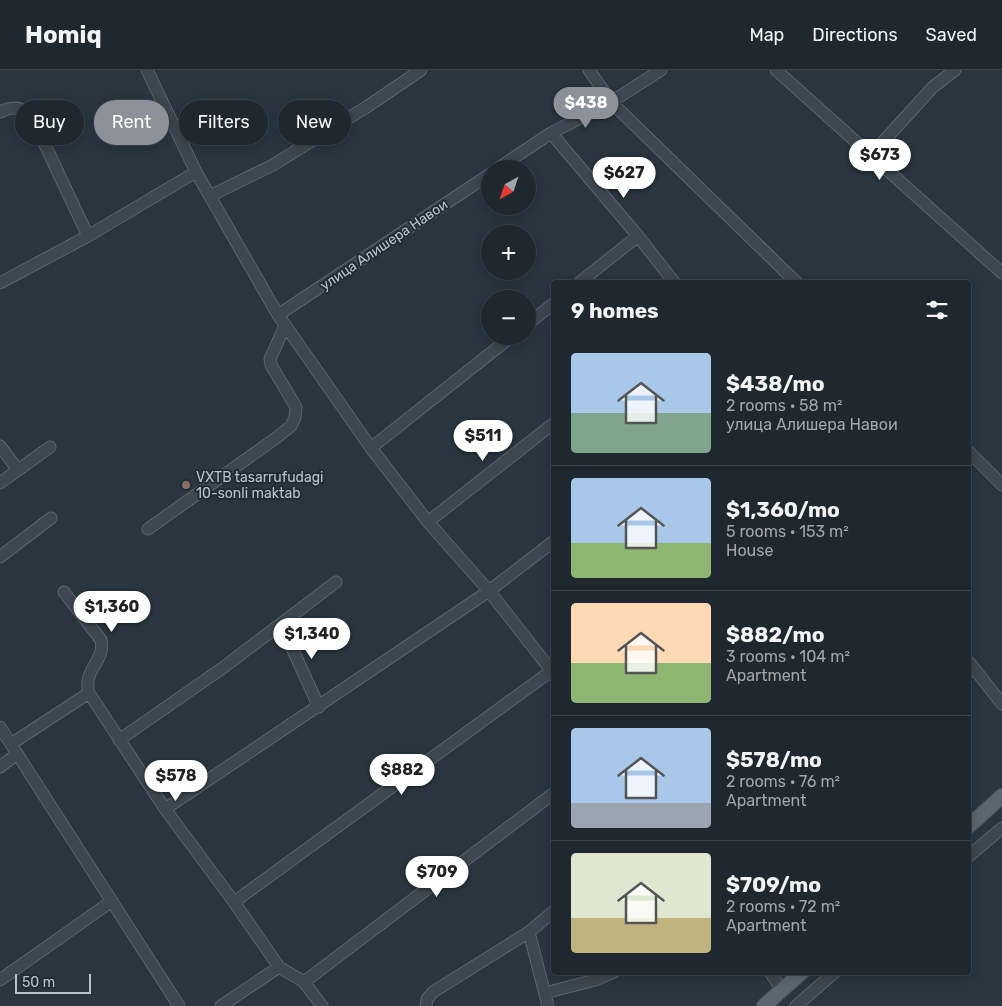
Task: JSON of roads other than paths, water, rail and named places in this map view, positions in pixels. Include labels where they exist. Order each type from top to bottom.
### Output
[{"type":"main road","points":[[971,824],[1002,796]]},
{"type":"main road","points":[[764,1006],[799,975]]},
{"type":"street","points":[[147,70],[196,172],[285,326],[371,448],[428,522],[489,591],[551,668]]},
{"type":"street","points":[[210,196],[272,165],[368,106],[422,70]]},
{"type":"street","points":[[589,70],[610,102],[794,280]]},
{"type":"street","points":[[511,160],[551,133],[610,102],[661,70]]},
{"type":"street","points":[[776,70],[1002,273]]},
{"type":"street","points":[[871,155],[933,87],[954,70]]},
{"type":"street","points":[[0,112],[6,109],[20,108],[30,113],[88,236]]},
{"type":"street","points":[[551,133],[672,280]]},
{"type":"street","points":[[0,283],[88,236],[196,172]]},
{"type":"street","name":"улица Алишера Навои","points":[[278,315],[481,180]]},
{"type":"street","points":[[583,280],[638,236]]},
{"type":"street","points":[[536,318],[551,305]]},
{"type":"street","points":[[148,529],[292,426],[296,407],[271,365],[270,359],[285,326]]},
{"type":"street","points":[[371,448],[501,345]]},
{"type":"street","points":[[428,522],[551,425]]},
{"type":"street","points":[[0,446],[18,470]]},
{"type":"street","points":[[0,483],[50,447]]},
{"type":"street","points":[[971,454],[1002,485]]},
{"type":"street","points":[[0,557],[51,518]]},
{"type":"street","points":[[165,809],[489,591],[551,543]]},
{"type":"street","points":[[119,740],[224,667],[336,582]]},
{"type":"street","points":[[64,592],[101,640],[103,647],[88,675],[86,685],[89,693],[165,809],[234,902],[279,967],[304,982],[322,1006]]},
{"type":"street","points":[[281,624],[319,706]]},
{"type":"street","points":[[971,665],[1002,704]]},
{"type":"street","points":[[234,902],[551,672]]},
{"type":"street","points":[[10,744],[89,693]]},
{"type":"street","points":[[0,727],[179,1006]]},
{"type":"street","points":[[0,767],[17,754]]},
{"type":"street","points":[[304,982],[551,796]]},
{"type":"street","points":[[971,854],[1002,828]]},
{"type":"street","points":[[0,980],[112,901]]},
{"type":"street","points":[[426,1006],[427,999],[433,992],[529,932],[551,914]]},
{"type":"street","points":[[529,932],[548,1006]]},
{"type":"street","points":[[221,1006],[279,967]]},
{"type":"street","points":[[545,994],[607,975]]},
{"type":"street","points":[[772,975],[782,990]]},
{"type":"street","points":[[796,1006],[832,975]]},
{"type":"place","name":"VXTB tasarrufudagi 10-sonli maktab","points":[[186,485]]}]
